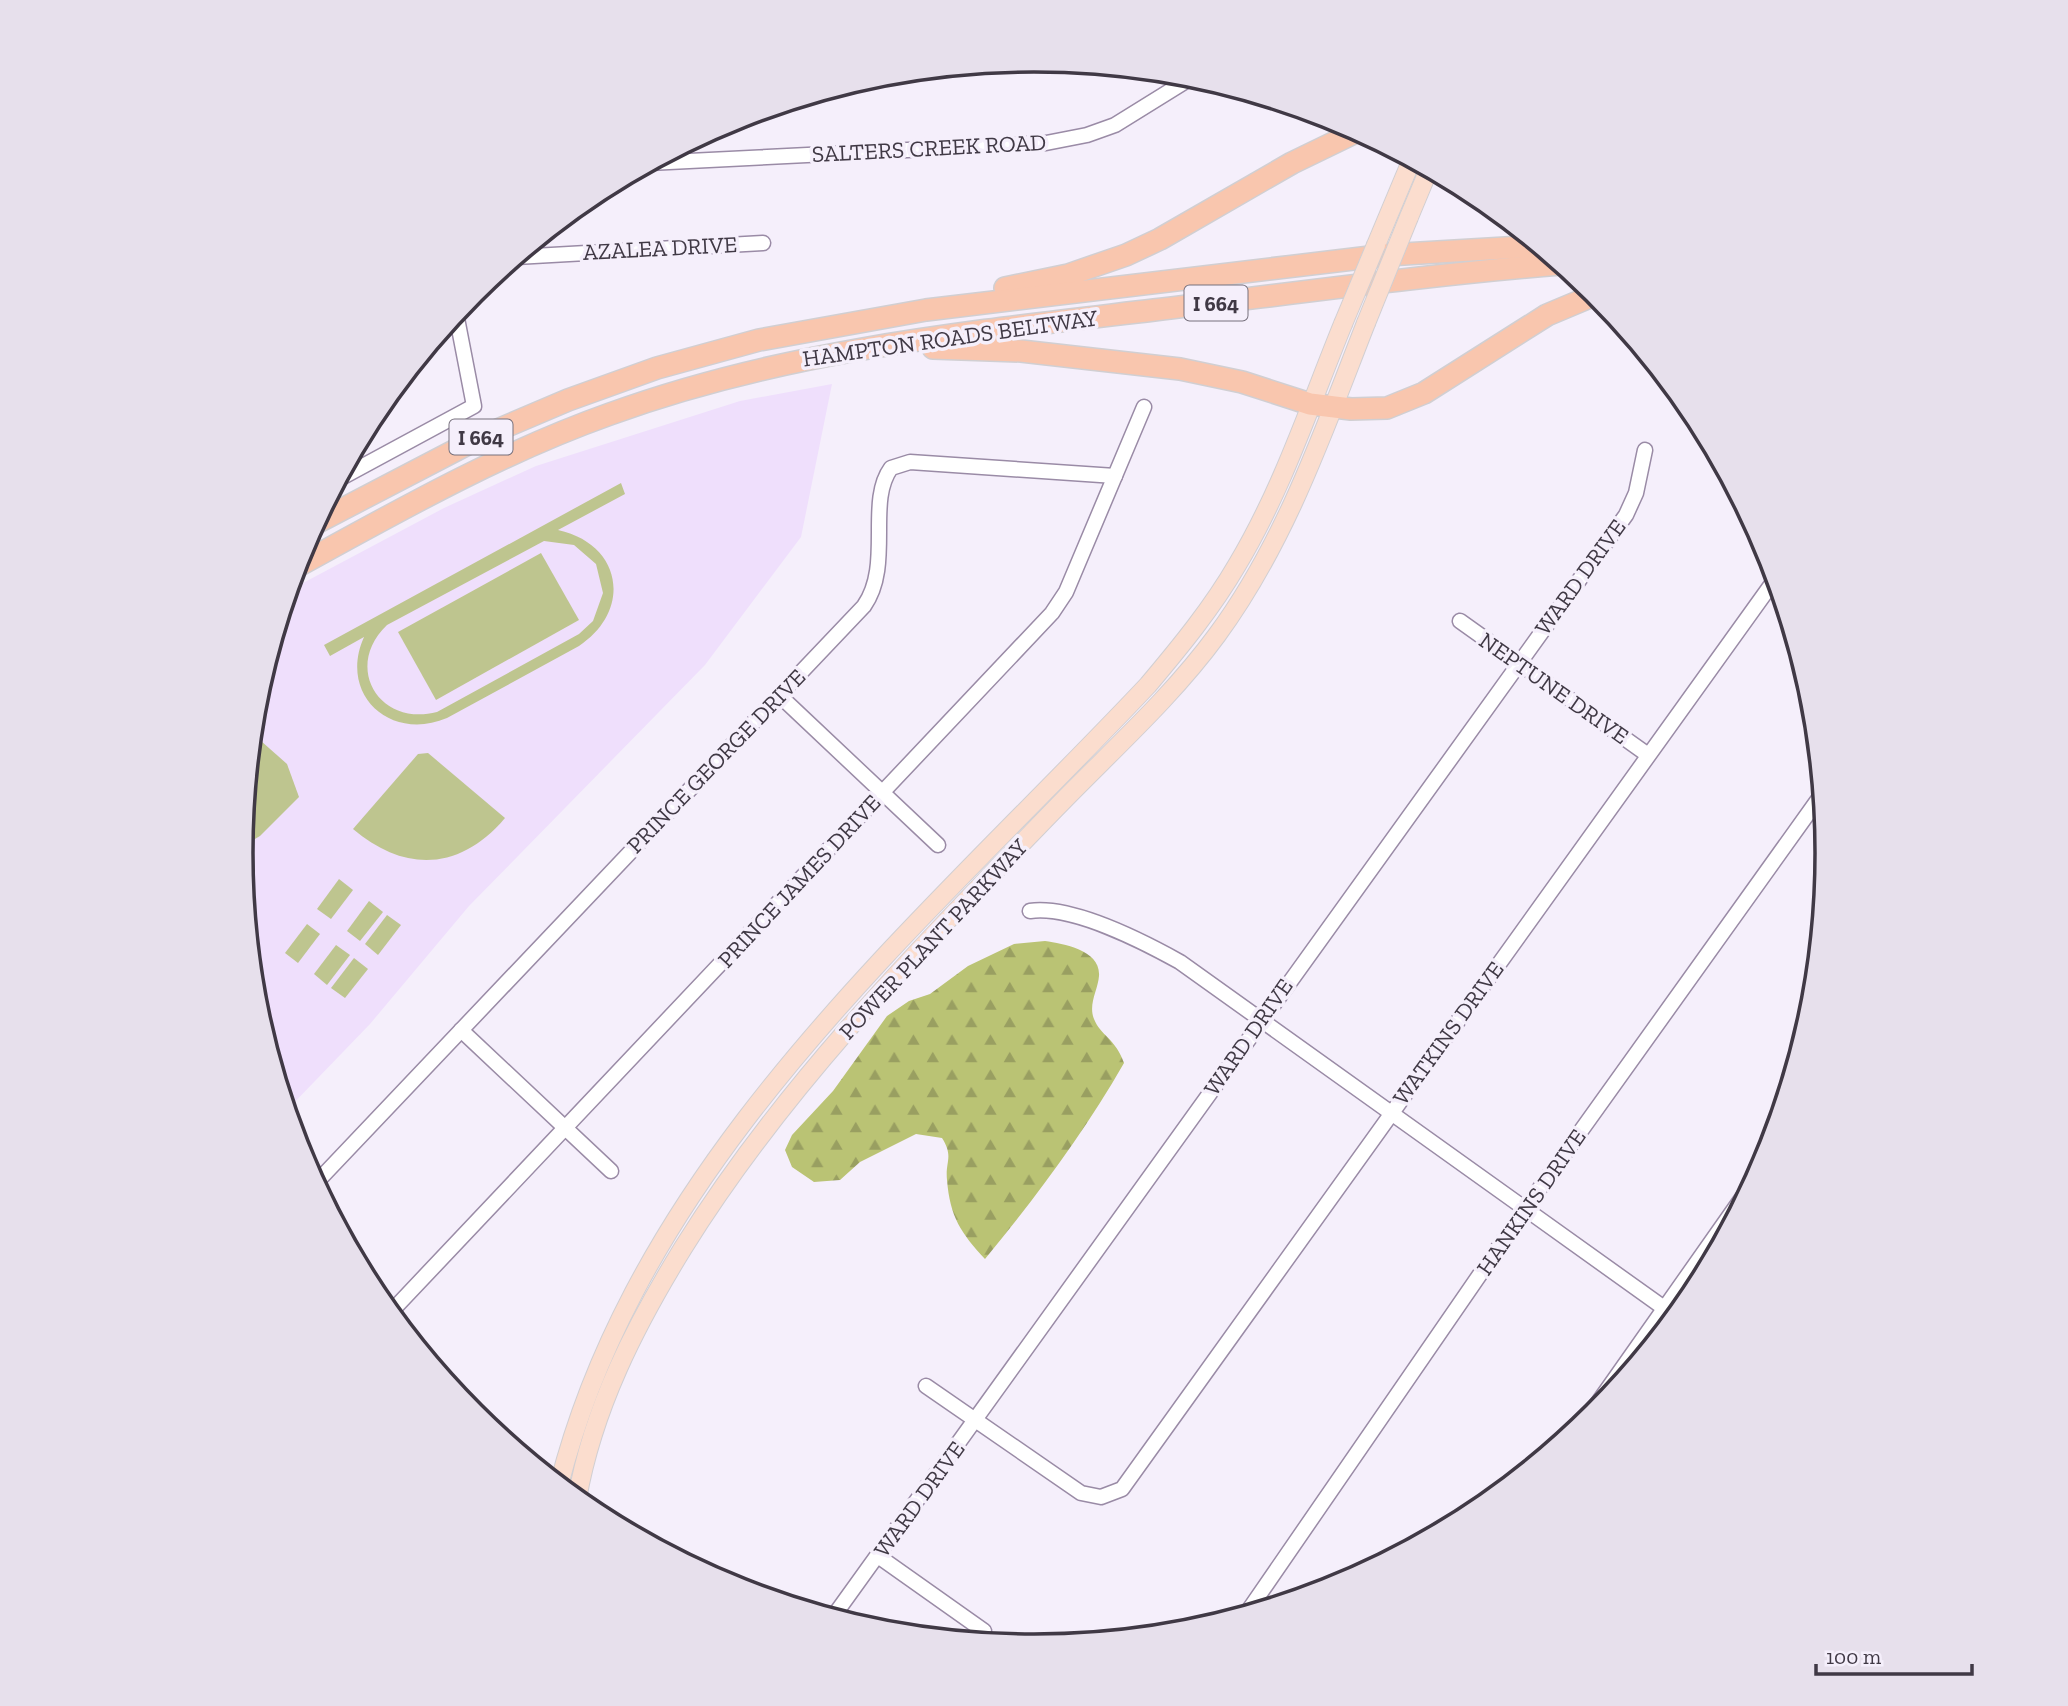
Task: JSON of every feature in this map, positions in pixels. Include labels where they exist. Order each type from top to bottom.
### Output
[{"type":"highway","points":[[926,310],[967,294],[1068,275],[1126,255],[1160,239],[1292,163],[1346,137]]},
{"type":"highway","name":"HAMPTON ROADS BELTWAY","points":[[329,516],[481,437],[568,400],[657,368],[759,340],[926,310],[1387,255],[1526,247]]},
{"type":"highway","name":"HAMPTON ROADS BELTWAY","points":[[310,559],[455,481],[610,413],[751,371],[872,345],[1548,265]]},
{"type":"highway","points":[[872,345],[904,351],[963,348],[1021,351],[1180,369],[1242,382],[1310,404],[1387,408],[1406,402],[1537,321],[1585,300]]},
{"type":"main road","name":"POWER PLANT PARKWAY","points":[[562,1476],[580,1412],[608,1341],[643,1275],[717,1159],[823,1026],[1148,685],[1196,626],[1231,574],[1256,529],[1409,167]]},
{"type":"main road","name":"POWER PLANT PARKWAY","points":[[580,1489],[599,1418],[627,1347],[712,1203],[790,1097],[862,1010],[1168,694],[1216,636],[1276,538],[1333,407],[1426,177]]},
{"type":"street","name":"SALTERS CREEK ROAD","points":[[669,162],[1046,143],[1087,135],[1115,125],[1178,86]]},
{"type":"street","name":"AZALEA DRIVE","points":[[531,256],[763,243]]},
{"type":"street","points":[[351,472],[474,407],[458,326]]},
{"type":"street","name":"PRINCE JAMES DRIVE","points":[[397,1305],[883,793],[1060,602],[1144,407]]},
{"type":"street","name":"WARD DRIVE","points":[[839,1609],[1626,514],[1636,493],[1645,450]]},
{"type":"street","name":"PRINCE GEORGE DRIVE","points":[[323,1176],[869,598],[877,576],[882,486],[891,468],[910,462],[1115,476]]},
{"type":"street","name":"WATKINS DRIVE","points":[[977,1419],[1059,1480],[1081,1493],[1101,1497],[1122,1489],[1769,588]]},
{"type":"street","name":"NEPTUNE DRIVE","points":[[1460,621],[1648,755]]},
{"type":"street","points":[[779,695],[938,845]]},
{"type":"street","name":"HANKINS DRIVE","points":[[1254,1603],[1525,1209],[1814,805]]},
{"type":"street","points":[[1030,911],[1056,910],[1143,941],[1180,962],[1664,1308]]},
{"type":"street","points":[[461,1030],[611,1171]]},
{"type":"street","points":[[1627,1361],[1716,1235]]},
{"type":"street","points":[[926,1386],[977,1419]]},
{"type":"street","points":[[878,1556],[984,1631]]},
{"type":"shaded area","points":[[832,384],[801,537],[705,665],[469,906],[370,1024],[294,1103],[279,1055],[259,955],[253,853],[259,751],[279,651],[301,584],[444,508],[536,466],[740,401]]},
{"type":"green space","points":[[621,483],[625,494],[558,530],[579,538],[596,549],[607,563],[613,580],[613,597],[608,615],[596,631],[579,646],[447,718],[426,724],[407,724],[389,718],[375,708],[364,694],[358,678],[358,658],[364,637],[330,656],[324,645]],"holes":[[[544,541],[574,545],[596,564],[603,593],[593,621],[579,634],[437,712],[416,714],[399,711],[384,702],[374,690],[368,675],[368,658],[374,641],[387,625]]]},
{"type":"green space","points":[[541,553],[579,620],[436,700],[398,632]]},
{"type":"green space","points":[[261,741],[287,764],[299,797],[253,840],[254,802]]},
{"type":"green space","points":[[428,753],[505,818],[470,848],[432,860],[412,859],[392,853],[353,829],[418,754]]},
{"type":"green space","points":[[339,879],[353,890],[331,919],[317,909]]},
{"type":"green space","points":[[369,901],[383,912],[360,941],[347,931]]},
{"type":"green space","points":[[387,915],[401,925],[378,955],[365,944]]},
{"type":"green space","points":[[307,924],[320,934],[298,963],[285,953]]},
{"type":"green space","points":[[1045,941],[1080,950],[1094,960],[1099,976],[1092,1013],[1100,1029],[1117,1048],[1124,1063],[1059,1164],[985,1259],[969,1241],[954,1214],[947,1180],[948,1155],[942,1138],[916,1134],[860,1162],[840,1180],[814,1182],[792,1167],[785,1150],[792,1135],[833,1091],[887,1016],[909,1001],[930,994],[968,966],[1014,944]]},
{"type":"green space","points":[[336,945],[350,955],[327,985],[314,974]]},
{"type":"green space","points":[[354,958],[368,969],[345,998],[331,988]]}]
